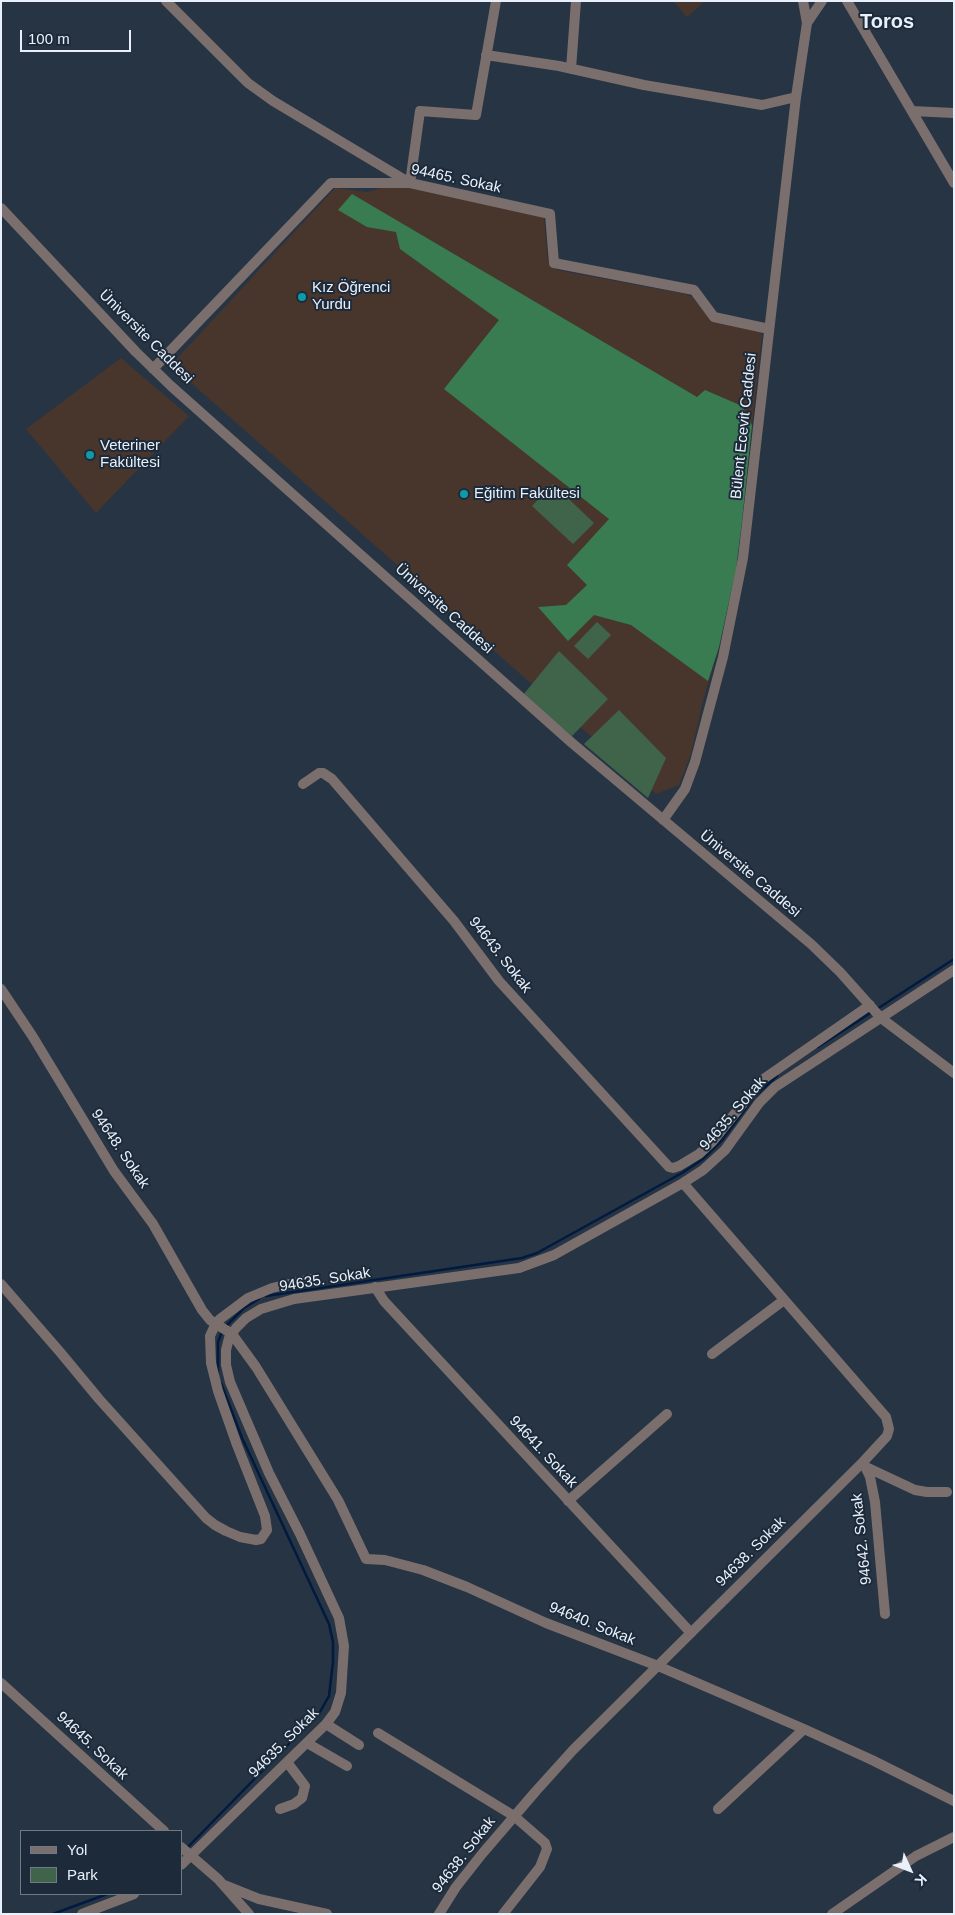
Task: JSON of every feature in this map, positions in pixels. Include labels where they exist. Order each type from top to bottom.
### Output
[{"type":"street","points":[[166,1],[248,83],[273,101],[410,182],[420,112],[476,115],[496,1]]},
{"type":"street","points":[[571,69],[576,1]]},
{"type":"street","name":"Bülent Ecevit Caddesi","points":[[662,820],[685,789],[695,762],[714,696],[732,615],[747,530],[796,97],[808,22],[803,1]]},
{"type":"street","name":"Bülent Ecevit Caddesi","points":[[808,22],[822,1]]},
{"type":"street","points":[[847,1],[954,183]]},
{"type":"street","points":[[486,55],[762,105],[796,97]]},
{"type":"street","points":[[912,112],[954,113]]},
{"type":"street","name":"94465. Sokak","points":[[153,369],[331,183],[410,182],[550,214],[554,262],[694,290],[714,317],[769,329]]},
{"type":"street","name":"Üniversite Caddesi","points":[[1,208],[153,369],[572,743],[810,944],[840,972],[881,1018],[954,1073]]},
{"type":"street","name":"94643. Sokak","points":[[303,784],[319,773],[323,773],[332,779],[454,921],[499,982],[634,1127],[661,1159],[673,1168]]},
{"type":"street","name":"94635. Sokak","points":[[185,1851],[287,1762],[326,1724],[335,1712],[342,1693],[344,1665],[342,1632],[332,1600],[269,1473],[230,1382],[226,1358],[227,1343],[242,1322],[253,1313],[274,1304],[294,1299],[497,1272],[531,1265],[554,1255],[703,1170],[725,1150],[759,1103],[774,1087],[954,970]]},
{"type":"street","name":"94648. Sokak","points":[[1,989],[33,1037],[114,1171],[153,1224],[202,1310],[232,1334],[256,1367],[338,1500],[366,1559]]},
{"type":"street","name":"94635. Sokak","points":[[673,1168],[691,1160],[712,1142],[762,1080],[870,1005]]},
{"type":"street","name":"94638. Sokak","points":[[439,1914],[456,1887],[514,1816],[573,1750],[865,1465],[887,1436],[889,1429],[886,1418],[683,1183]]},
{"type":"street","points":[[1,1284],[99,1399],[206,1518],[215,1525],[250,1540],[261,1539],[267,1530],[266,1516],[227,1417],[211,1363],[210,1336],[216,1323],[235,1307],[255,1295],[280,1286],[311,1279]]},
{"type":"street","name":"94641. Sokak","points":[[375,1287],[384,1301],[691,1634]]},
{"type":"street","points":[[712,1354],[784,1300]]},
{"type":"street","points":[[568,1501],[667,1414]]},
{"type":"street","points":[[865,1465],[921,1492],[947,1492]]},
{"type":"street","name":"94642. Sokak","points":[[865,1465],[870,1477],[875,1502],[885,1614]]},
{"type":"street","name":"94640. Sokak","points":[[366,1559],[385,1560],[423,1570],[467,1587],[573,1634],[658,1666],[804,1729],[872,1760],[954,1802]]},
{"type":"street","name":"94645. Sokak","points":[[1,1683],[163,1830]]},
{"type":"street","points":[[326,1724],[359,1745]]},
{"type":"street","points":[[718,1809],[804,1729]]},
{"type":"street","name":"94638. Sokak","points":[[378,1733],[514,1816]]},
{"type":"street","points":[[307,1743],[347,1766]]},
{"type":"street","points":[[280,1809],[294,1804],[302,1798],[305,1786],[287,1762]]},
{"type":"street","points":[[503,1914],[536,1873],[547,1849],[545,1842],[514,1816]]},
{"type":"street","points":[[832,1914],[916,1856],[954,1837]]},
{"type":"street","points":[[185,1851],[224,1885],[249,1914]]},
{"type":"street","points":[[224,1885],[259,1899],[326,1914]]},
{"type":"street","points":[[82,1914],[131,1895]]},
{"type":"shaded area","points":[[673,1],[705,1],[687,17]]},
{"type":"shaded area","points":[[405,187],[544,217],[548,262],[557,270],[685,294],[692,297],[711,320],[760,331],[762,336],[736,569],[719,647],[703,701],[691,754],[679,785],[656,794],[171,365],[335,188],[367,192],[381,188]]},
{"type":"shaded area","points":[[121,358],[189,416],[96,513],[26,429]]},
{"type":"green space","points":[[352,194],[697,397],[705,390],[742,406],[752,425],[742,521],[736,569],[719,647],[708,681],[631,625],[594,615],[568,641],[538,607],[566,605],[587,585],[567,565],[609,519],[444,389],[499,320],[400,249],[396,232],[367,227],[338,210]]},
{"type":"green space","points":[[553,484],[594,523],[573,544],[532,506]]},
{"type":"green space","points":[[597,622],[611,635],[588,659],[574,646]]},
{"type":"green space","points":[[559,651],[608,699],[572,736],[523,695]]},
{"type":"green space","points":[[619,710],[666,758],[648,798],[584,744]]},
{"type":"waterway","points":[[877,1009],[954,959]]},
{"type":"waterway","points":[[818,1047],[872,1012]]},
{"type":"waterway","points":[[757,1094],[777,1076]]},
{"type":"waterway","points":[[266,1296],[522,1258],[537,1253],[682,1173],[703,1159],[722,1140],[752,1100]]},
{"type":"waterway","points":[[225,1327],[244,1308],[259,1299]]},
{"type":"waterway","points":[[218,1373],[218,1342],[222,1332]]},
{"type":"waterway","points":[[186,1849],[320,1712],[329,1696],[333,1662],[333,1642],[329,1624],[242,1438],[221,1383]]},
{"type":"waterway","points":[[53,1914],[104,1895]]},
{"type":"place","name":"Kız Öğrenci Yurdu","points":[[302,297]]},
{"type":"place","name":"Veteriner Fakültesi","points":[[90,455]]},
{"type":"place","name":"Eğitim Fakültesi","points":[[464,494]]},
{"type":"district","name":"Toros","points":[[887,22]]}]
